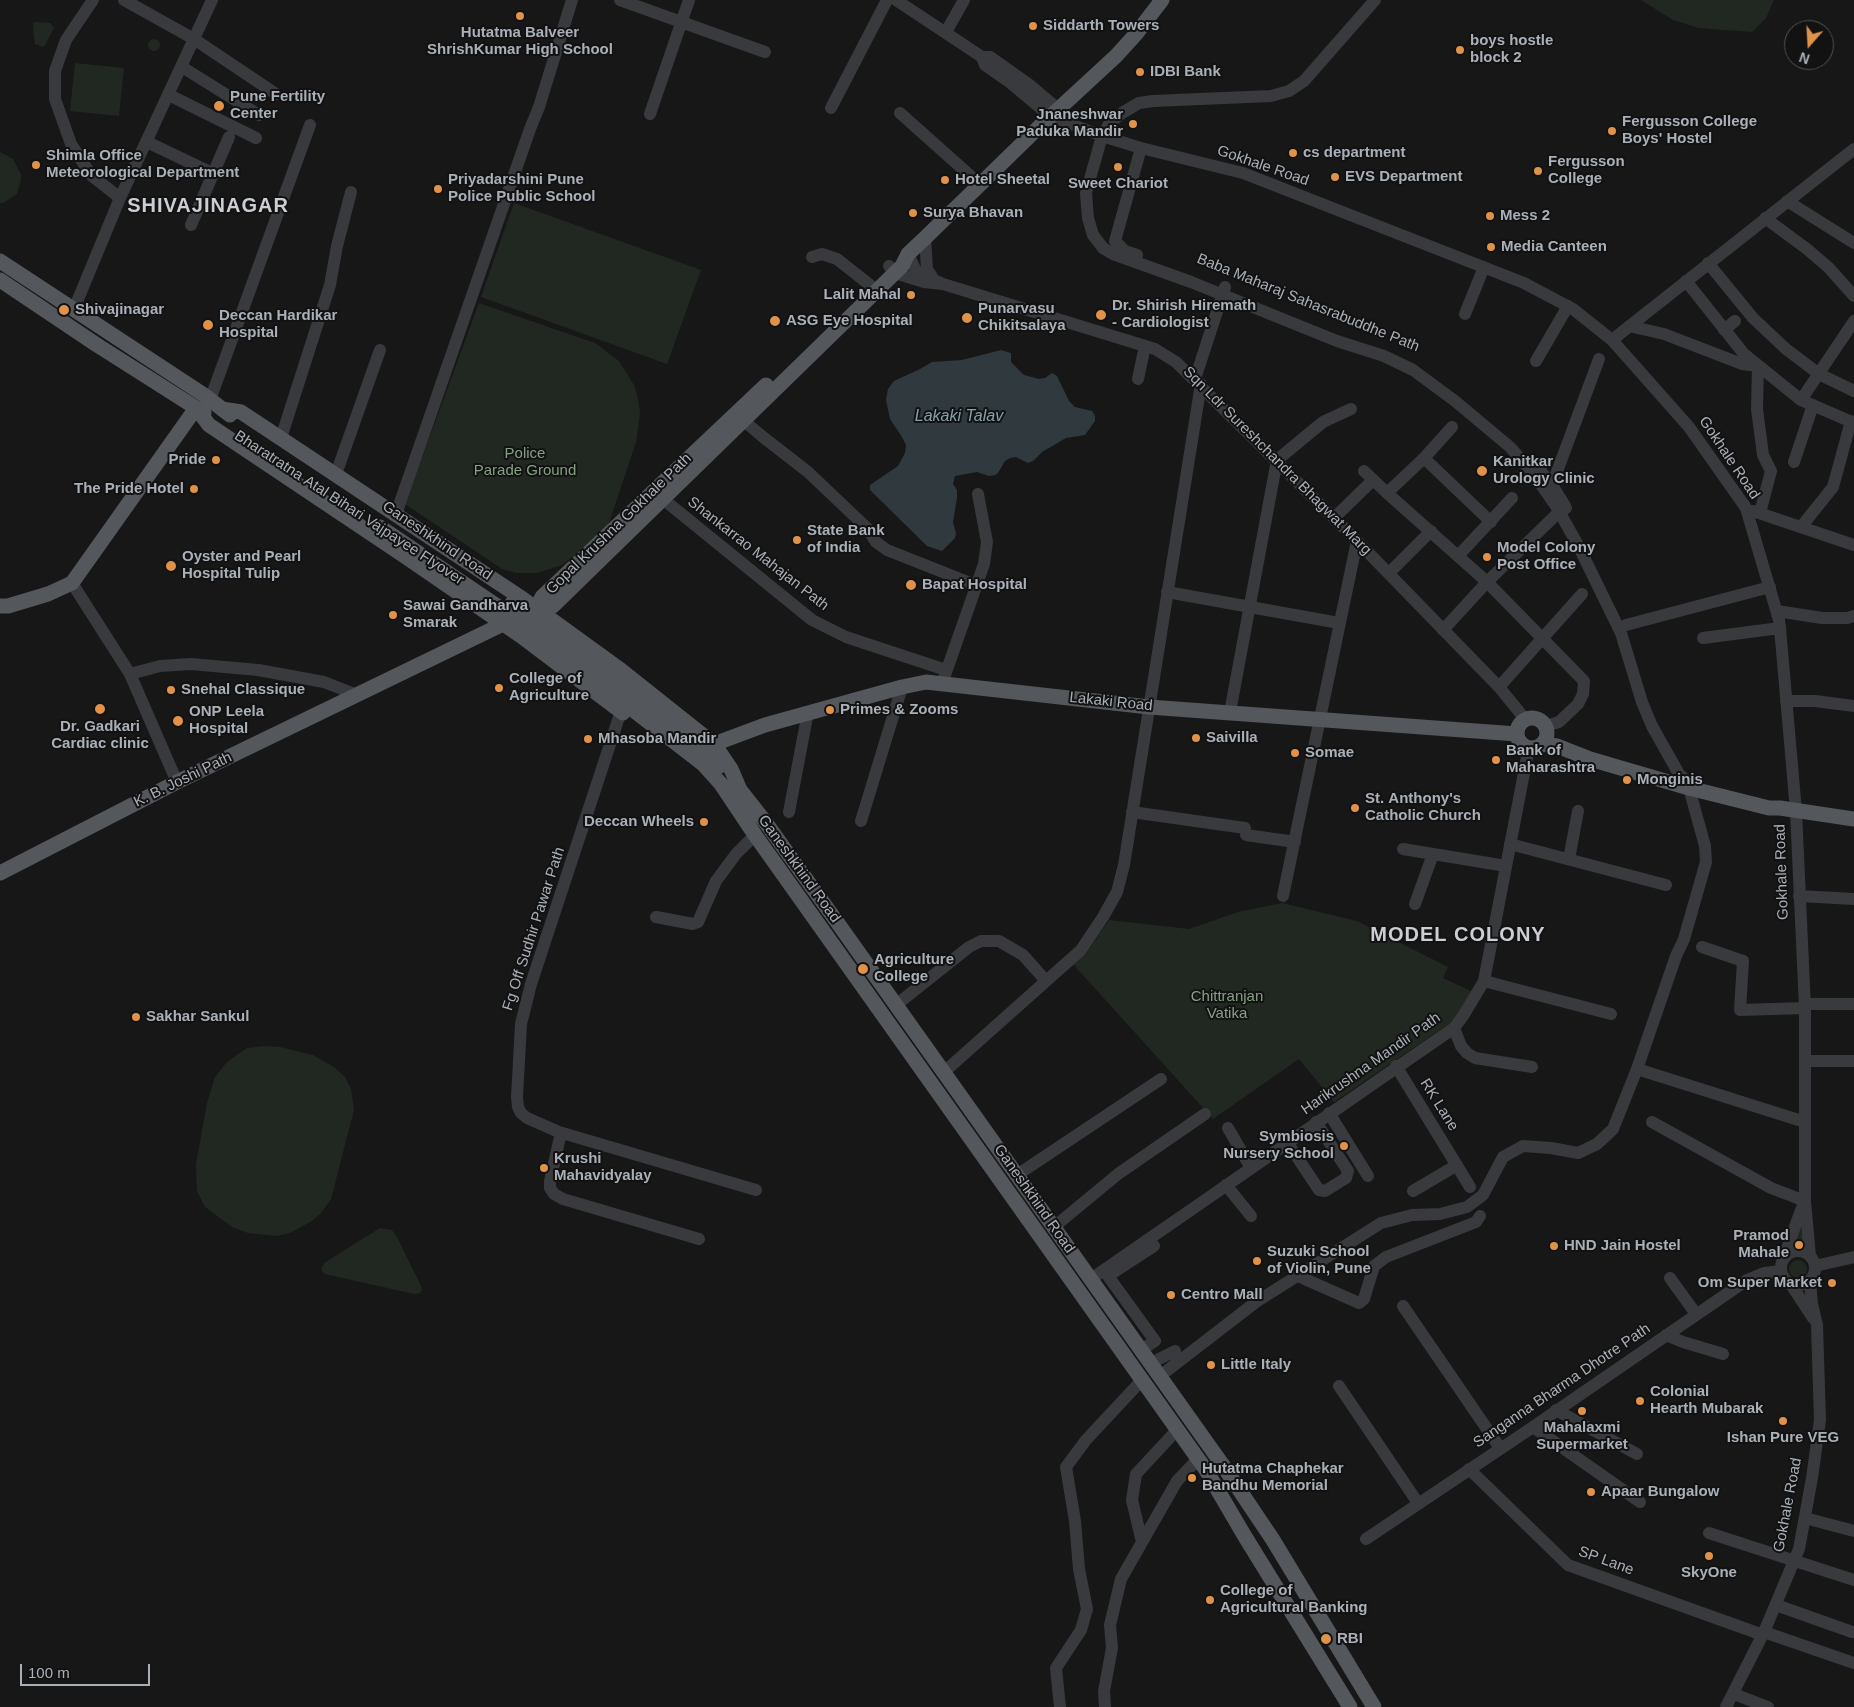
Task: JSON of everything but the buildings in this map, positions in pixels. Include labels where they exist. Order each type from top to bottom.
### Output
[{"type":"main road","name":"Gopal Krushna Gokhale Path","points":[[536,608],[553,606],[744,421],[892,269],[1054,112],[1116,56],[1162,0]]},
{"type":"main road","name":"Gopal Krushna Gokhale Path","points":[[908,254],[907,246],[974,179],[1041,114],[1054,112]]},
{"type":"main road","name":"Ganeshkhind Road","points":[[0,261],[222,409],[241,412],[536,608],[568,652],[621,711],[687,763],[715,789],[736,795],[766,823],[1220,1460],[1277,1548],[1374,1707]]},
{"type":"main road","name":"Gopal Krushna Gokhale Path","points":[[536,608],[542,597],[870,285],[892,269]]},
{"type":"main road","points":[[0,280],[196,408],[72,583],[48,594],[8,606],[0,606]]},
{"type":"main road","name":"Bharatratna Atal Bihari Vajpayee Flyover","points":[[196,408],[404,542],[506,613],[568,652],[712,756],[736,795]]},
{"type":"main road","name":"Bharatratna Atal Bihari Vajpayee Flyover","points":[[222,409],[506,613]]},
{"type":"main road","name":"K. B. Joshi Path","points":[[0,873],[177,782],[357,695],[506,613],[536,608]]},
{"type":"main road","name":"Ganeshkhind Road","points":[[506,613],[568,652],[621,670],[714,744],[731,770],[736,795],[755,835],[1202,1464],[1350,1707]]},
{"type":"main road","name":"Lakaki Road","points":[[714,744],[765,725],[808,712],[945,676],[1149,707],[1320,718],[1517,734]]},
{"type":"main road","points":[[1541,738],[1537,718],[1526,720],[1519,726],[1517,734],[1520,742],[1541,738],[1688,784],[1770,802],[1780,808],[1854,819]]},
{"type":"main road","points":[[1202,1464],[1220,1460]]},
{"type":"street","points":[[93,0],[66,40],[55,71],[55,98],[71,144],[91,175],[120,198]]},
{"type":"street","points":[[124,0],[194,39],[276,94]]},
{"type":"street","points":[[74,309],[120,198],[212,0]]},
{"type":"street","points":[[396,514],[526,138],[539,107],[572,0]]},
{"type":"street","points":[[620,0],[765,52]]},
{"type":"street","points":[[650,114],[689,0]]},
{"type":"street","points":[[831,108],[887,0]]},
{"type":"street","points":[[896,0],[982,57],[990,57],[1054,112]]},
{"type":"street","points":[[946,32],[964,0]]},
{"type":"street","points":[[1102,136],[1109,124],[1122,113],[1140,103],[1271,96],[1289,91],[1304,81],[1376,0]]},
{"type":"street","points":[[182,67],[259,115]]},
{"type":"street","points":[[169,95],[256,138]]},
{"type":"street","name":"Gokhale Road","points":[[1054,112],[1072,123],[1102,136],[1141,148],[1243,173],[1524,283],[1568,306],[1612,340],[1689,427],[1746,508],[1777,611],[1780,628],[1796,811],[1804,1006],[1805,1201]]},
{"type":"street","points":[[900,113],[974,179]]},
{"type":"street","points":[[210,400],[310,125]]},
{"type":"street","name":"Baba Maharaj Sahasrabuddhe Path","points":[[1102,136],[1086,193],[1088,218],[1093,235],[1103,248],[1112,254],[1223,291]]},
{"type":"street","points":[[191,225],[229,137]]},
{"type":"street","points":[[147,142],[214,174]]},
{"type":"street","name":"Baba Maharaj Sahasrabuddhe Path","points":[[1141,148],[1115,240],[1125,250],[1337,341],[1384,356],[1413,370],[1515,442],[1552,485],[1562,510],[1621,633],[1642,702],[1652,726],[1679,774],[1688,784]]},
{"type":"street","points":[[1612,340],[1854,149]]},
{"type":"street","points":[[281,438],[330,285],[336,246],[352,192]]},
{"type":"street","points":[[1787,200],[1854,244]]},
{"type":"street","points":[[1765,218],[1829,268],[1854,296]]},
{"type":"street","name":"Sqn Ldr Sureshchandra Bhagwat Marg","points":[[924,238],[927,269],[934,280],[1155,349],[1176,362],[1277,460],[1500,686],[1526,720]]},
{"type":"street","points":[[812,257],[822,254],[836,259],[870,285]]},
{"type":"street","points":[[908,254],[924,282]]},
{"type":"street","points":[[1708,263],[1753,318],[1786,349],[1818,374],[1854,391]]},
{"type":"street","points":[[1465,314],[1484,267]]},
{"type":"street","name":"Sqn Ldr Sureshchandra Bhagwat Marg","points":[[892,269],[924,282],[943,284]]},
{"type":"street","points":[[1686,281],[1744,354],[1758,366],[1807,403],[1852,422],[1834,487],[1801,527]]},
{"type":"street","points":[[944,1072],[1081,950],[1117,892],[1124,865],[1198,382],[1223,291]]},
{"type":"street","points":[[1536,361],[1568,306]]},
{"type":"street","points":[[1794,462],[1807,403],[1818,374],[1854,320]]},
{"type":"street","points":[[1724,330],[1735,321]]},
{"type":"street","points":[[1629,326],[1664,334],[1742,364],[1758,366]]},
{"type":"street","points":[[1138,379],[1145,346]]},
{"type":"street","points":[[336,474],[380,350]]},
{"type":"street","points":[[1552,485],[1599,359]]},
{"type":"street","points":[[1758,366],[1756,410],[1763,455],[1771,471],[1760,513]]},
{"type":"street","points":[[1230,712],[1277,460],[1323,422],[1351,410]]},
{"type":"street","name":"Baba Maharaj Sahasrabuddhe Path","points":[[1479,415],[1532,473],[1586,543],[1626,625],[1649,700],[1687,773],[1688,784]]},
{"type":"street","points":[[744,421],[808,472],[863,525],[876,542],[888,550],[978,586]]},
{"type":"street","points":[[1386,493],[1424,458],[1452,428]]},
{"type":"street","points":[[1424,458],[1491,522]]},
{"type":"street","points":[[1364,471],[1386,493],[1487,582],[1584,681],[1584,694],[1578,704],[1541,738]]},
{"type":"street","points":[[1334,518],[1373,480]]},
{"type":"street","points":[[945,676],[978,586],[984,564],[987,542],[978,494]]},
{"type":"street","points":[[1458,556],[1512,498]]},
{"type":"street","name":"Shankarrao Mahajan Path","points":[[663,499],[812,620],[846,637],[945,676]]},
{"type":"street","points":[[1746,508],[1854,545]]},
{"type":"street","points":[[1443,630],[1487,582],[1562,510]]},
{"type":"street","points":[[1389,573],[1431,531]]},
{"type":"street","points":[[1283,896],[1358,541]]},
{"type":"street","points":[[72,583],[130,674],[177,782]]},
{"type":"street","points":[[1626,625],[1770,587]]},
{"type":"street","points":[[1167,592],[1339,624]]},
{"type":"street","points":[[1500,686],[1582,594]]},
{"type":"street","points":[[1777,611],[1822,618],[1847,618],[1854,616]]},
{"type":"street","points":[[1703,638],[1780,628]]},
{"type":"street","points":[[130,674],[160,666],[191,664],[258,670],[324,682],[357,695]]},
{"type":"street","points":[[861,821],[902,687]]},
{"type":"street","points":[[1786,701],[1815,701],[1854,706]]},
{"type":"street","name":"Fg Off Sudhir Pawar Path","points":[[621,711],[531,984],[521,1024],[518,1107],[521,1114],[527,1118],[559,1132],[756,1190]]},
{"type":"street","points":[[789,812],[808,712]]},
{"type":"street","name":"Harikrushna Mandir Path","points":[[1091,1279],[1396,1066],[1454,1028],[1484,981],[1510,844],[1541,738]]},
{"type":"street","points":[[1155,1370],[1256,1302],[1381,1223],[1412,1215],[1440,1214],[1467,1207],[1483,1195],[1503,1158],[1524,1146],[1578,1153],[1597,1144],[1613,1129],[1638,1069],[1676,956],[1684,939],[1706,862],[1705,846],[1688,784]]},
{"type":"street","points":[[1569,859],[1578,811]]},
{"type":"street","points":[[1132,812],[1246,831],[1294,842]]},
{"type":"street","points":[[656,917],[693,924],[698,922],[716,881],[736,854],[755,835]]},
{"type":"street","points":[[1510,844],[1666,885]]},
{"type":"street","points":[[1403,849],[1506,866]]},
{"type":"street","points":[[1415,904],[1434,854]]},
{"type":"street","points":[[1799,896],[1854,899]]},
{"type":"street","points":[[896,1005],[969,947],[981,940],[999,941],[1022,955],[1046,981]]},
{"type":"street","points":[[1702,947],[1744,961],[1740,1010],[1854,1004]]},
{"type":"street","points":[[1484,981],[1610,1014]]},
{"type":"street","points":[[1454,1028],[1461,1046],[1475,1058],[1532,1068]]},
{"type":"street","points":[[1805,1061],[1854,1061]]},
{"type":"street","name":"RK Lane","points":[[1396,1066],[1470,1187]]},
{"type":"street","points":[[1638,1069],[1805,1122]]},
{"type":"street","points":[[1017,1175],[1161,1079]]},
{"type":"street","points":[[1054,1227],[1118,1174],[1205,1114]]},
{"type":"street","points":[[1329,1114],[1368,1176]]},
{"type":"street","points":[[1288,1142],[1319,1190],[1326,1191],[1346,1178],[1348,1171],[1316,1122]]},
{"type":"street","points":[[1652,1122],[1771,1188],[1805,1201]]},
{"type":"street","points":[[1228,1128],[1251,1168]]},
{"type":"street","points":[[559,1132],[560,1138],[550,1181],[550,1188],[554,1194],[563,1199],[699,1240]]},
{"type":"street","points":[[1413,1191],[1456,1163]]},
{"type":"street","points":[[1226,1185],[1251,1216]]},
{"type":"street","points":[[1790,1283],[1800,1286],[1810,1281],[1813,1277],[1805,1201]]},
{"type":"street","points":[[1805,1201],[1782,1265],[1783,1276],[1790,1283],[1817,1325]]},
{"type":"street","points":[[1298,1276],[1358,1303],[1364,1299],[1374,1266],[1386,1258],[1476,1222],[1480,1216]]},
{"type":"street","points":[[1141,1350],[1155,1341],[1108,1276],[1154,1246],[1147,1240]]},
{"type":"street","points":[[1782,1265],[1793,1252],[1799,1251],[1812,1261],[1854,1258]]},
{"type":"street","name":"Sanganna Bharma Dhotre Path","points":[[1366,1539],[1747,1280],[1782,1265]]},
{"type":"street","points":[[1670,1278],[1696,1314]]},
{"type":"street","name":"Gokhale Road","points":[[1726,1707],[1764,1633],[1799,1549],[1820,1420],[1817,1325],[1812,1304],[1810,1281]]},
{"type":"street","points":[[1403,1306],[1500,1448]]},
{"type":"street","points":[[1666,1335],[1723,1354]]},
{"type":"street","points":[[1155,1370],[1175,1351]]},
{"type":"street","points":[[1060,1707],[1056,1668],[1081,1630],[1087,1609],[1079,1569],[1075,1521],[1066,1468],[1086,1440],[1142,1380]]},
{"type":"street","points":[[1339,1386],[1418,1503]]},
{"type":"street","points":[[1556,1410],[1637,1454]]},
{"type":"street","points":[[1533,1427],[1640,1502]]},
{"type":"street","points":[[1142,1542],[1132,1500],[1136,1474],[1178,1430]]},
{"type":"street","points":[[1105,1707],[1104,1691],[1112,1648],[1110,1625],[1121,1579],[1177,1481],[1202,1464]]},
{"type":"street","name":"SP Lane","points":[[1469,1469],[1568,1565],[1854,1663]]},
{"type":"street","points":[[1805,1518],[1854,1531]]},
{"type":"street","points":[[1709,1533],[1854,1580]]},
{"type":"street","points":[[1776,1605],[1852,1632]]},
{"type":"street","points":[[1734,1694],[1768,1707]]},
{"type":"green space","points":[[1641,0],[1774,0],[1766,18],[1752,32],[1699,28],[1673,20]]},
{"type":"green space","points":[[34,22],[50,23],[54,28],[44,47],[35,44]]},
{"type":"green space","points":[[156,39],[159,40],[159,50],[152,51],[149,50],[148,43],[149,40]]},
{"type":"green space","points":[[75,63],[124,68],[119,116],[70,111]]},
{"type":"green space","points":[[0,152],[13,159],[21,175],[17,194],[3,203],[0,203]]},
{"type":"green space","points":[[514,203],[701,270],[667,364],[481,297]]},
{"type":"green space","name":"Police Parade Ground","points":[[479,303],[595,343],[619,361],[634,385],[638,399],[640,413],[636,442],[607,529],[562,565],[537,573],[516,573],[502,569],[405,504]]},
{"type":"green space","name":"Chittranjan Vatika","points":[[1282,903],[1357,921],[1448,967],[1443,978],[1471,991],[1460,1012],[1450,1023],[1334,1102],[1299,1059],[1213,1119],[1073,964],[1086,954],[1109,920],[1189,929],[1238,912]]},
{"type":"green space","points":[[280,1047],[313,1055],[334,1067],[345,1077],[351,1089],[354,1110],[331,1199],[321,1213],[312,1221],[290,1233],[277,1236],[248,1233],[232,1227],[205,1207],[197,1191],[196,1164],[207,1103],[215,1077],[227,1062],[247,1048]]},
{"type":"green space","points":[[1800,1224],[1806,1250],[1792,1249]]},
{"type":"green space","points":[[380,1228],[392,1230],[397,1237],[421,1286],[422,1290],[420,1293],[414,1294],[325,1274],[322,1271],[324,1263]]},
{"type":"green space","points":[[1798,1260],[1804,1263],[1807,1269],[1804,1275],[1798,1278],[1792,1275],[1789,1269],[1792,1263]]},
{"type":"water","name":"Lakaki Talav","points":[[1001,350],[1011,353],[1011,362],[1024,375],[1039,379],[1045,378],[1052,373],[1057,376],[1069,401],[1075,407],[1092,411],[1095,421],[1085,435],[1066,438],[1028,463],[1016,457],[1010,458],[1005,461],[995,475],[989,476],[977,472],[955,476],[953,484],[957,490],[957,498],[953,522],[956,533],[955,538],[942,551],[927,546],[870,490],[870,485],[898,466],[905,453],[906,445],[890,419],[886,400],[888,389],[894,381],[932,362],[962,360]]},
{"type":"place","name":"Hutatma Balveer ShrishKumar High School","points":[[520,16]]},
{"type":"place","name":"Siddarth Towers","points":[[1033,26]]},
{"type":"place","name":"boys hostle block 2","points":[[1460,50]]},
{"type":"place","name":"IDBI Bank","points":[[1140,72]]},
{"type":"place","name":"Pune Fertility Center","points":[[219,106]]},
{"type":"place","name":"Jnaneshwar Paduka Mandir","points":[[1133,124]]},
{"type":"place","name":"Fergusson College Boys' Hostel","points":[[1612,131]]},
{"type":"place","name":"cs department","points":[[1293,153]]},
{"type":"place","name":"Shimla Office Meteorological Department","points":[[36,165]]},
{"type":"place","name":"Sweet Chariot","points":[[1118,167]]},
{"type":"place","name":"Fergusson College","points":[[1538,171]]},
{"type":"place","name":"EVS Department","points":[[1335,177]]},
{"type":"place","name":"Hotel Sheetal","points":[[945,180]]},
{"type":"place","name":"Priyadarshini Pune Police Public School","points":[[438,189]]},
{"type":"place","name":"Surya Bhavan","points":[[913,213]]},
{"type":"place","name":"Mess 2","points":[[1490,216]]},
{"type":"place","name":"Media Canteen","points":[[1491,247]]},
{"type":"place","name":"Lalit Mahal","points":[[911,295]]},
{"type":"place","name":"Shivajinagar","points":[[64,310]]},
{"type":"place","name":"Dr. Shirish Hiremath - Cardiologist","points":[[1101,315]]},
{"type":"place","name":"Punarvasu Chikitsalaya","points":[[967,318]]},
{"type":"place","name":"ASG Eye Hospital","points":[[775,321]]},
{"type":"place","name":"Deccan Hardikar Hospital","points":[[208,325]]},
{"type":"place","name":"Pride","points":[[216,460]]},
{"type":"place","name":"Kanitkar Urology Clinic","points":[[1482,471]]},
{"type":"place","name":"The Pride Hotel","points":[[194,489]]},
{"type":"place","name":"State Bank of India","points":[[797,540]]},
{"type":"place","name":"Model Colony Post Office","points":[[1487,557]]},
{"type":"place","name":"Oyster and Pearl Hospital Tulip","points":[[171,566]]},
{"type":"place","name":"Bapat Hospital","points":[[911,585]]},
{"type":"place","name":"Sawai Gandharva Smarak","points":[[393,615]]},
{"type":"place","name":"College of Agriculture","points":[[499,688]]},
{"type":"place","name":"Snehal Classique","points":[[171,690]]},
{"type":"place","name":"Dr. Gadkari Cardiac clinic","points":[[100,709]]},
{"type":"place","name":"Primes & Zooms","points":[[830,710]]},
{"type":"place","name":"ONP Leela Hospital","points":[[178,721]]},
{"type":"place","name":"Saivilla","points":[[1196,738]]},
{"type":"place","name":"Mhasoba Mandir","points":[[588,739]]},
{"type":"place","name":"Somae","points":[[1295,753]]},
{"type":"place","name":"Bank of Maharashtra","points":[[1496,760]]},
{"type":"place","name":"Monginis","points":[[1627,780]]},
{"type":"place","name":"St. Anthony's Catholic Church","points":[[1355,808]]},
{"type":"place","name":"Deccan Wheels","points":[[704,822]]},
{"type":"place","name":"Agriculture College","points":[[863,969]]},
{"type":"place","name":"Sakhar Sankul","points":[[136,1017]]},
{"type":"place","name":"Symbiosis Nursery School","points":[[1344,1146]]},
{"type":"place","name":"Krushi Mahavidyalay","points":[[544,1168]]},
{"type":"place","name":"Pramod Mahale","points":[[1799,1245]]},
{"type":"place","name":"HND Jain Hostel","points":[[1554,1246]]},
{"type":"place","name":"Suzuki School of Violin, Pune","points":[[1257,1261]]},
{"type":"place","name":"Om Super Market","points":[[1832,1283]]},
{"type":"place","name":"Centro Mall","points":[[1171,1295]]},
{"type":"place","name":"Little Italy","points":[[1211,1365]]},
{"type":"place","name":"Colonial Hearth Mubarak","points":[[1640,1401]]},
{"type":"place","name":"Mahalaxmi Supermarket","points":[[1582,1411]]},
{"type":"place","name":"Ishan Pure VEG","points":[[1783,1421]]},
{"type":"place","name":"Hutatma Chaphekar Bandhu Memorial","points":[[1192,1478]]},
{"type":"place","name":"Apaar Bungalow","points":[[1591,1492]]},
{"type":"place","name":"SkyOne","points":[[1709,1556]]},
{"type":"place","name":"College of Agricultural Banking","points":[[1210,1600]]},
{"type":"place","name":"RBI","points":[[1326,1639]]},
{"type":"district","name":"SHIVAJINAGAR","points":[[208,206]]},
{"type":"district","name":"MODEL COLONY","points":[[1458,935]]}]
